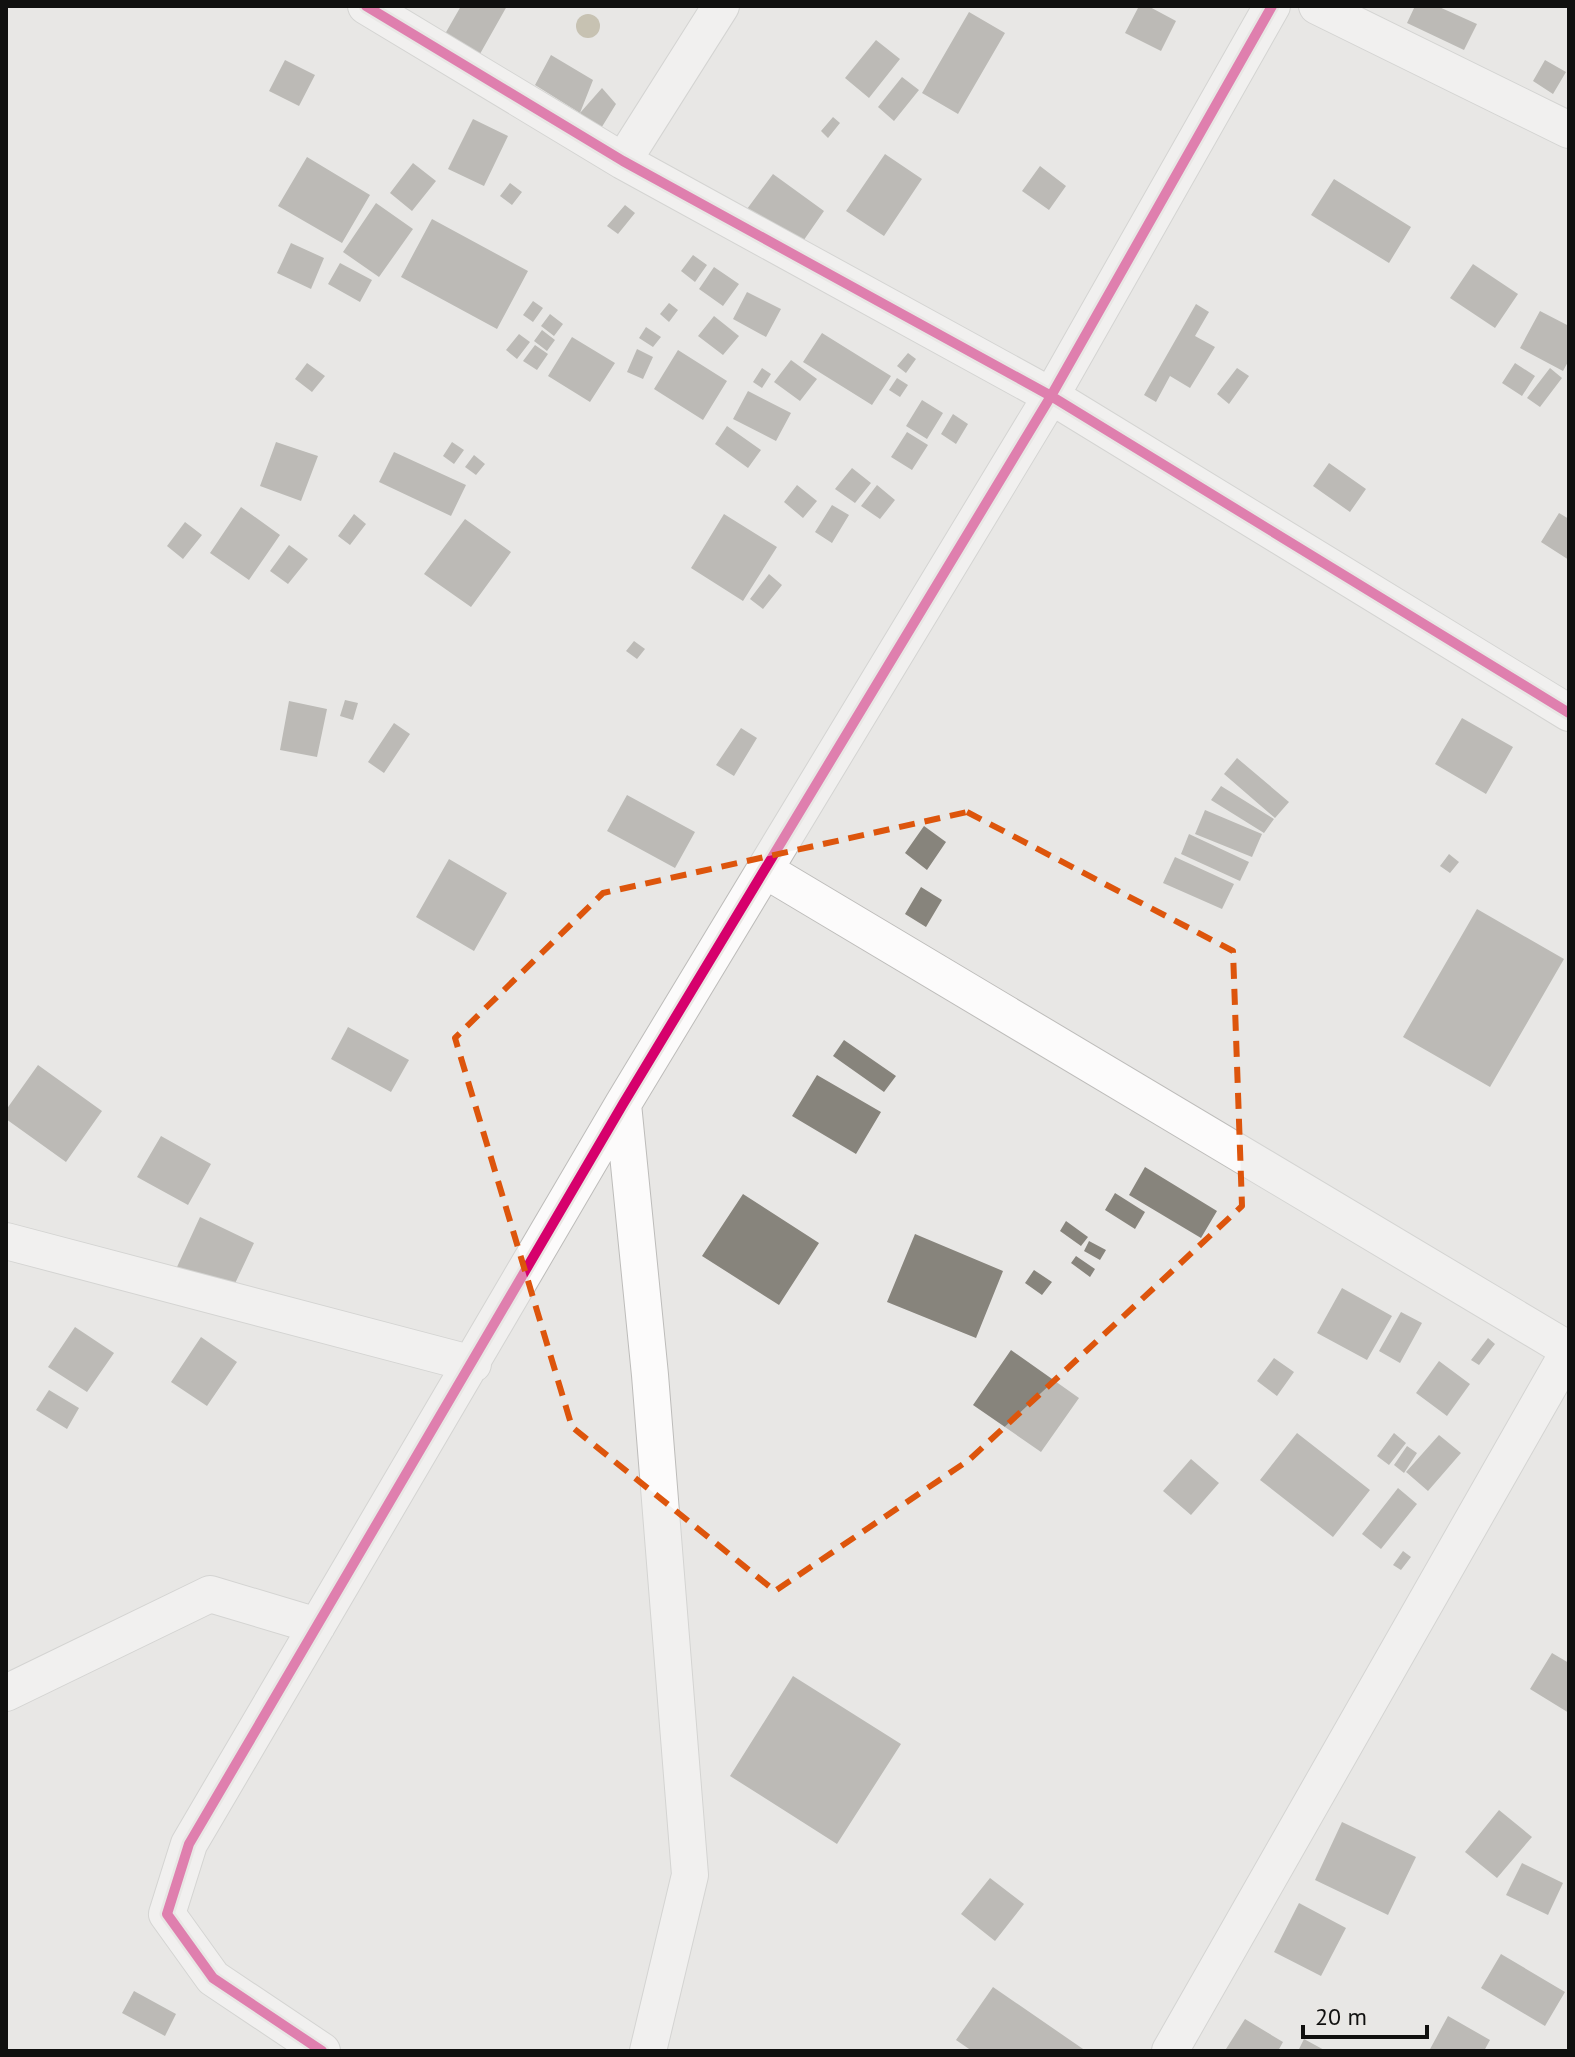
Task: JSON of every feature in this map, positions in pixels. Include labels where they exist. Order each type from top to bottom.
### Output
[{"type":"street","points":[[366,6],[623,161],[1051,396],[1569,713]]},
{"type":"street","points":[[623,161],[721,6]]},
{"type":"street","points":[[322,2051],[213,1978],[167,1914],[189,1844],[623,1104],[1051,396],[1272,6]]},
{"type":"street","points":[[1317,6],[1569,130]]},
{"type":"street","points":[[765,870],[1569,1351],[1170,2051]]},
{"type":"street","points":[[623,1104],[650,1375],[690,1875],[648,2051]]},
{"type":"street","points":[[6,1241],[473,1364]]},
{"type":"street","points":[[6,1693],[210,1594],[317,1626]]},
{"type":"highlighted area","points":[[967,812],[1233,951],[1242,1206],[969,1460],[775,1591],[572,1427],[455,1038],[603,893]]},
{"type":"building","points":[[461,6],[507,6],[476,61],[441,41]]},
{"type":"building","points":[[1139,6],[1148,6],[1176,21],[1161,51],[1125,33]]},
{"type":"building","points":[[1415,6],[1437,6],[1477,24],[1464,50],[1407,23]]},
{"type":"building","points":[[969,12],[1005,33],[958,114],[922,93]]},
{"type":"building","points":[[876,40],[900,59],[869,98],[845,78]]},
{"type":"building","points":[[551,55],[593,80],[580,113],[535,85]]},
{"type":"building","points":[[285,60],[315,75],[299,106],[269,91]]},
{"type":"building","points":[[1545,60],[1566,72],[1553,94],[1533,81]]},
{"type":"building","points":[[902,77],[919,90],[894,121],[878,107]]},
{"type":"building","points":[[602,88],[616,104],[600,130],[580,113]]},
{"type":"building","points":[[833,117],[840,123],[828,138],[821,131]]},
{"type":"building","points":[[473,119],[508,136],[484,186],[448,169]]},
{"type":"building","points":[[885,154],[922,179],[884,236],[846,211]]},
{"type":"building","points":[[307,157],[370,195],[342,243],[278,206]]},
{"type":"building","points":[[413,163],[436,181],[412,211],[390,193]]},
{"type":"building","points":[[1040,166],[1066,186],[1049,210],[1022,191]]},
{"type":"building","points":[[773,174],[824,211],[799,247],[747,209]]},
{"type":"building","points":[[1334,179],[1411,227],[1389,263],[1311,215]]},
{"type":"building","points":[[510,183],[522,192],[512,205],[500,196]]},
{"type":"building","points":[[376,203],[413,229],[379,277],[343,252]]},
{"type":"building","points":[[625,205],[635,213],[618,234],[607,226]]},
{"type":"building","points":[[432,219],[528,271],[497,329],[401,277]]},
{"type":"building","points":[[291,243],[324,258],[311,289],[277,273]]},
{"type":"building","points":[[693,255],[707,265],[695,282],[681,271]]},
{"type":"building","points":[[340,263],[372,280],[360,302],[328,284]]},
{"type":"building","points":[[1473,264],[1518,294],[1495,328],[1450,298]]},
{"type":"building","points":[[714,267],[739,284],[723,306],[699,289]]},
{"type":"building","points":[[747,292],[781,309],[766,337],[733,319]]},
{"type":"building","points":[[533,301],[543,308],[533,322],[523,315]]},
{"type":"building","points":[[669,303],[678,310],[669,322],[660,314]]},
{"type":"building","points":[[1196,304],[1209,312],[1195,336],[1215,347],[1190,388],[1170,376],[1156,402],[1144,395]]},
{"type":"building","points":[[1540,311],[1569,326],[1569,360],[1563,371],[1520,348]]},
{"type":"building","points":[[550,314],[563,324],[554,336],[541,326]]},
{"type":"building","points":[[714,316],[739,336],[723,355],[698,336]]},
{"type":"building","points":[[646,327],[661,337],[653,347],[639,338]]},
{"type":"building","points":[[542,330],[555,340],[547,351],[534,341]]},
{"type":"building","points":[[822,333],[891,376],[872,405],[803,362]]},
{"type":"building","points":[[519,334],[530,342],[517,359],[506,350]]},
{"type":"building","points":[[572,337],[615,363],[590,402],[548,376]]},
{"type":"building","points":[[535,345],[548,354],[537,370],[523,361]]},
{"type":"building","points":[[637,349],[653,357],[643,379],[627,372]]},
{"type":"building","points":[[678,350],[727,381],[703,420],[654,389]]},
{"type":"building","points":[[908,353],[916,359],[906,373],[897,366]]},
{"type":"building","points":[[791,360],[817,379],[800,401],[774,382]]},
{"type":"building","points":[[307,363],[325,376],[312,392],[295,379]]},
{"type":"building","points":[[1515,363],[1535,376],[1522,396],[1502,383]]},
{"type":"building","points":[[762,368],[771,374],[762,388],[753,382]]},
{"type":"building","points":[[1237,368],[1249,376],[1229,404],[1217,394]]},
{"type":"building","points":[[1550,368],[1562,378],[1540,407],[1527,398]]},
{"type":"building","points":[[897,378],[908,385],[900,397],[889,390]]},
{"type":"building","points":[[748,391],[791,413],[776,441],[733,419]]},
{"type":"building","points":[[922,400],[943,413],[927,439],[906,426]]},
{"type":"building","points":[[953,414],[968,424],[956,444],[941,434]]},
{"type":"building","points":[[727,426],[761,450],[748,468],[715,444]]},
{"type":"building","points":[[907,432],[928,445],[912,470],[891,457]]},
{"type":"building","points":[[276,442],[318,456],[301,501],[260,486]]},
{"type":"building","points":[[452,442],[464,450],[454,464],[443,456]]},
{"type":"building","points":[[394,452],[466,485],[451,516],[379,482]]},
{"type":"building","points":[[474,455],[485,464],[476,475],[465,467]]},
{"type":"building","points":[[1329,463],[1366,489],[1350,512],[1313,486]]},
{"type":"building","points":[[852,468],[871,483],[855,503],[835,489]]},
{"type":"building","points":[[797,485],[817,501],[803,518],[784,502]]},
{"type":"building","points":[[877,485],[895,500],[880,519],[861,506]]},
{"type":"building","points":[[832,505],[849,515],[832,543],[815,532]]},
{"type":"building","points":[[241,507],[280,535],[249,580],[210,553]]},
{"type":"building","points":[[1559,513],[1569,519],[1569,560],[1541,542]]},
{"type":"building","points":[[354,514],[366,524],[350,545],[338,536]]},
{"type":"building","points":[[724,514],[777,547],[743,601],[691,568]]},
{"type":"building","points":[[465,519],[511,552],[471,607],[424,574]]},
{"type":"building","points":[[185,522],[202,535],[183,559],[167,546]]},
{"type":"building","points":[[289,545],[308,559],[288,584],[270,571]]},
{"type":"building","points":[[769,574],[782,585],[763,609],[750,599]]},
{"type":"building","points":[[634,641],[645,649],[637,659],[626,651]]},
{"type":"building","points":[[345,700],[358,703],[353,720],[340,716]]},
{"type":"building","points":[[289,701],[327,709],[317,757],[280,750]]},
{"type":"building","points":[[1462,718],[1513,747],[1486,794],[1435,764]]},
{"type":"building","points":[[394,723],[410,734],[384,773],[368,762]]},
{"type":"building","points":[[741,728],[757,738],[734,776],[716,765]]},
{"type":"building","points":[[1237,758],[1289,802],[1275,818],[1224,774]]},
{"type":"building","points":[[1221,786],[1274,819],[1264,833],[1211,800]]},
{"type":"building","points":[[627,795],[695,832],[675,868],[607,831]]},
{"type":"building","points":[[1205,810],[1262,834],[1252,857],[1195,834]]},
{"type":"building","points":[[924,826],[946,842],[927,870],[905,853]]},
{"type":"building","points":[[1189,834],[1249,862],[1240,881],[1181,854]]},
{"type":"building","points":[[1449,854],[1459,862],[1450,873],[1440,866]]},
{"type":"building","points":[[1175,857],[1234,884],[1222,909],[1163,883]]},
{"type":"building","points":[[449,859],[507,893],[474,951],[416,917]]},
{"type":"building","points":[[921,887],[942,900],[926,927],[905,914]]},
{"type":"building","points":[[1477,909],[1564,959],[1490,1087],[1403,1037]]},
{"type":"building","points":[[348,1027],[409,1060],[391,1092],[331,1059]]},
{"type":"building","points":[[844,1040],[896,1076],[884,1092],[833,1056]]},
{"type":"building","points":[[38,1065],[102,1111],[66,1162],[6,1119],[6,1110]]},
{"type":"building","points":[[817,1075],[881,1112],[856,1154],[792,1116]]},
{"type":"building","points":[[161,1136],[211,1164],[188,1205],[137,1177]]},
{"type":"building","points":[[1145,1167],[1217,1211],[1201,1238],[1129,1195]]},
{"type":"building","points":[[1115,1193],[1145,1212],[1135,1229],[1105,1210]]},
{"type":"building","points":[[743,1194],[819,1243],[779,1305],[702,1256]]},
{"type":"building","points":[[200,1217],[254,1243],[231,1292],[177,1267]]},
{"type":"building","points":[[1066,1221],[1088,1237],[1081,1246],[1060,1231]]},
{"type":"building","points":[[915,1234],[1003,1271],[976,1338],[887,1302]]},
{"type":"building","points":[[1089,1241],[1106,1250],[1100,1260],[1084,1251]]},
{"type":"building","points":[[1076,1256],[1095,1269],[1090,1277],[1071,1263]]},
{"type":"building","points":[[1034,1270],[1052,1282],[1042,1295],[1025,1283]]},
{"type":"building","points":[[1342,1288],[1392,1316],[1367,1360],[1317,1333]]},
{"type":"building","points":[[1401,1312],[1422,1323],[1400,1363],[1379,1351]]},
{"type":"building","points":[[75,1327],[114,1353],[87,1392],[48,1367]]},
{"type":"building","points":[[201,1337],[237,1362],[207,1406],[171,1382]]},
{"type":"building","points":[[1488,1338],[1495,1344],[1479,1365],[1471,1360]]},
{"type":"building","points":[[1011,1350],[1079,1398],[1041,1452],[973,1405]]},
{"type":"building","points":[[1274,1358],[1294,1372],[1277,1396],[1257,1381]]},
{"type":"building","points":[[1439,1361],[1470,1384],[1447,1416],[1416,1393]]},
{"type":"building","points":[[49,1390],[79,1408],[67,1429],[36,1410]]},
{"type":"building","points":[[1297,1433],[1370,1490],[1333,1537],[1260,1480]]},
{"type":"building","points":[[1394,1433],[1406,1443],[1389,1465],[1377,1456]]},
{"type":"building","points":[[1439,1435],[1461,1453],[1428,1491],[1406,1472]]},
{"type":"building","points":[[1407,1446],[1417,1453],[1404,1473],[1394,1465]]},
{"type":"building","points":[[1191,1459],[1219,1483],[1191,1515],[1163,1491]]},
{"type":"building","points":[[1398,1488],[1417,1504],[1381,1549],[1362,1534]]},
{"type":"building","points":[[1403,1551],[1411,1557],[1401,1570],[1393,1565]]},
{"type":"building","points":[[1552,1653],[1569,1663],[1569,1713],[1530,1689]]},
{"type":"building","points":[[793,1676],[901,1744],[837,1844],[730,1776]]},
{"type":"building","points":[[1499,1810],[1532,1837],[1497,1878],[1465,1852]]},
{"type":"building","points":[[1342,1822],[1416,1857],[1388,1915],[1315,1880]]},
{"type":"building","points":[[1522,1863],[1563,1883],[1548,1915],[1506,1895]]},
{"type":"building","points":[[990,1878],[1024,1904],[995,1941],[961,1914]]},
{"type":"building","points":[[1299,1903],[1346,1928],[1321,1976],[1274,1952]]},
{"type":"building","points":[[1501,1954],[1565,1992],[1545,2026],[1481,1988]]},
{"type":"building","points":[[993,1987],[1086,2051],[972,2051],[956,2040]]},
{"type":"building","points":[[134,1991],[176,2014],[165,2036],[122,2013]]},
{"type":"building","points":[[1448,2016],[1490,2040],[1484,2051],[1429,2051]]},
{"type":"building","points":[[1245,2019],[1283,2042],[1278,2051],[1226,2049]]},
{"type":"building","points":[[1304,2039],[1326,2051],[1298,2051]]},
{"type":"cycle path","points":[[366,6],[623,161],[1051,396],[1569,713]]},
{"type":"cycle path","points":[[322,2051],[213,1978],[167,1914],[189,1844],[623,1104],[1051,396],[1272,6]]}]
